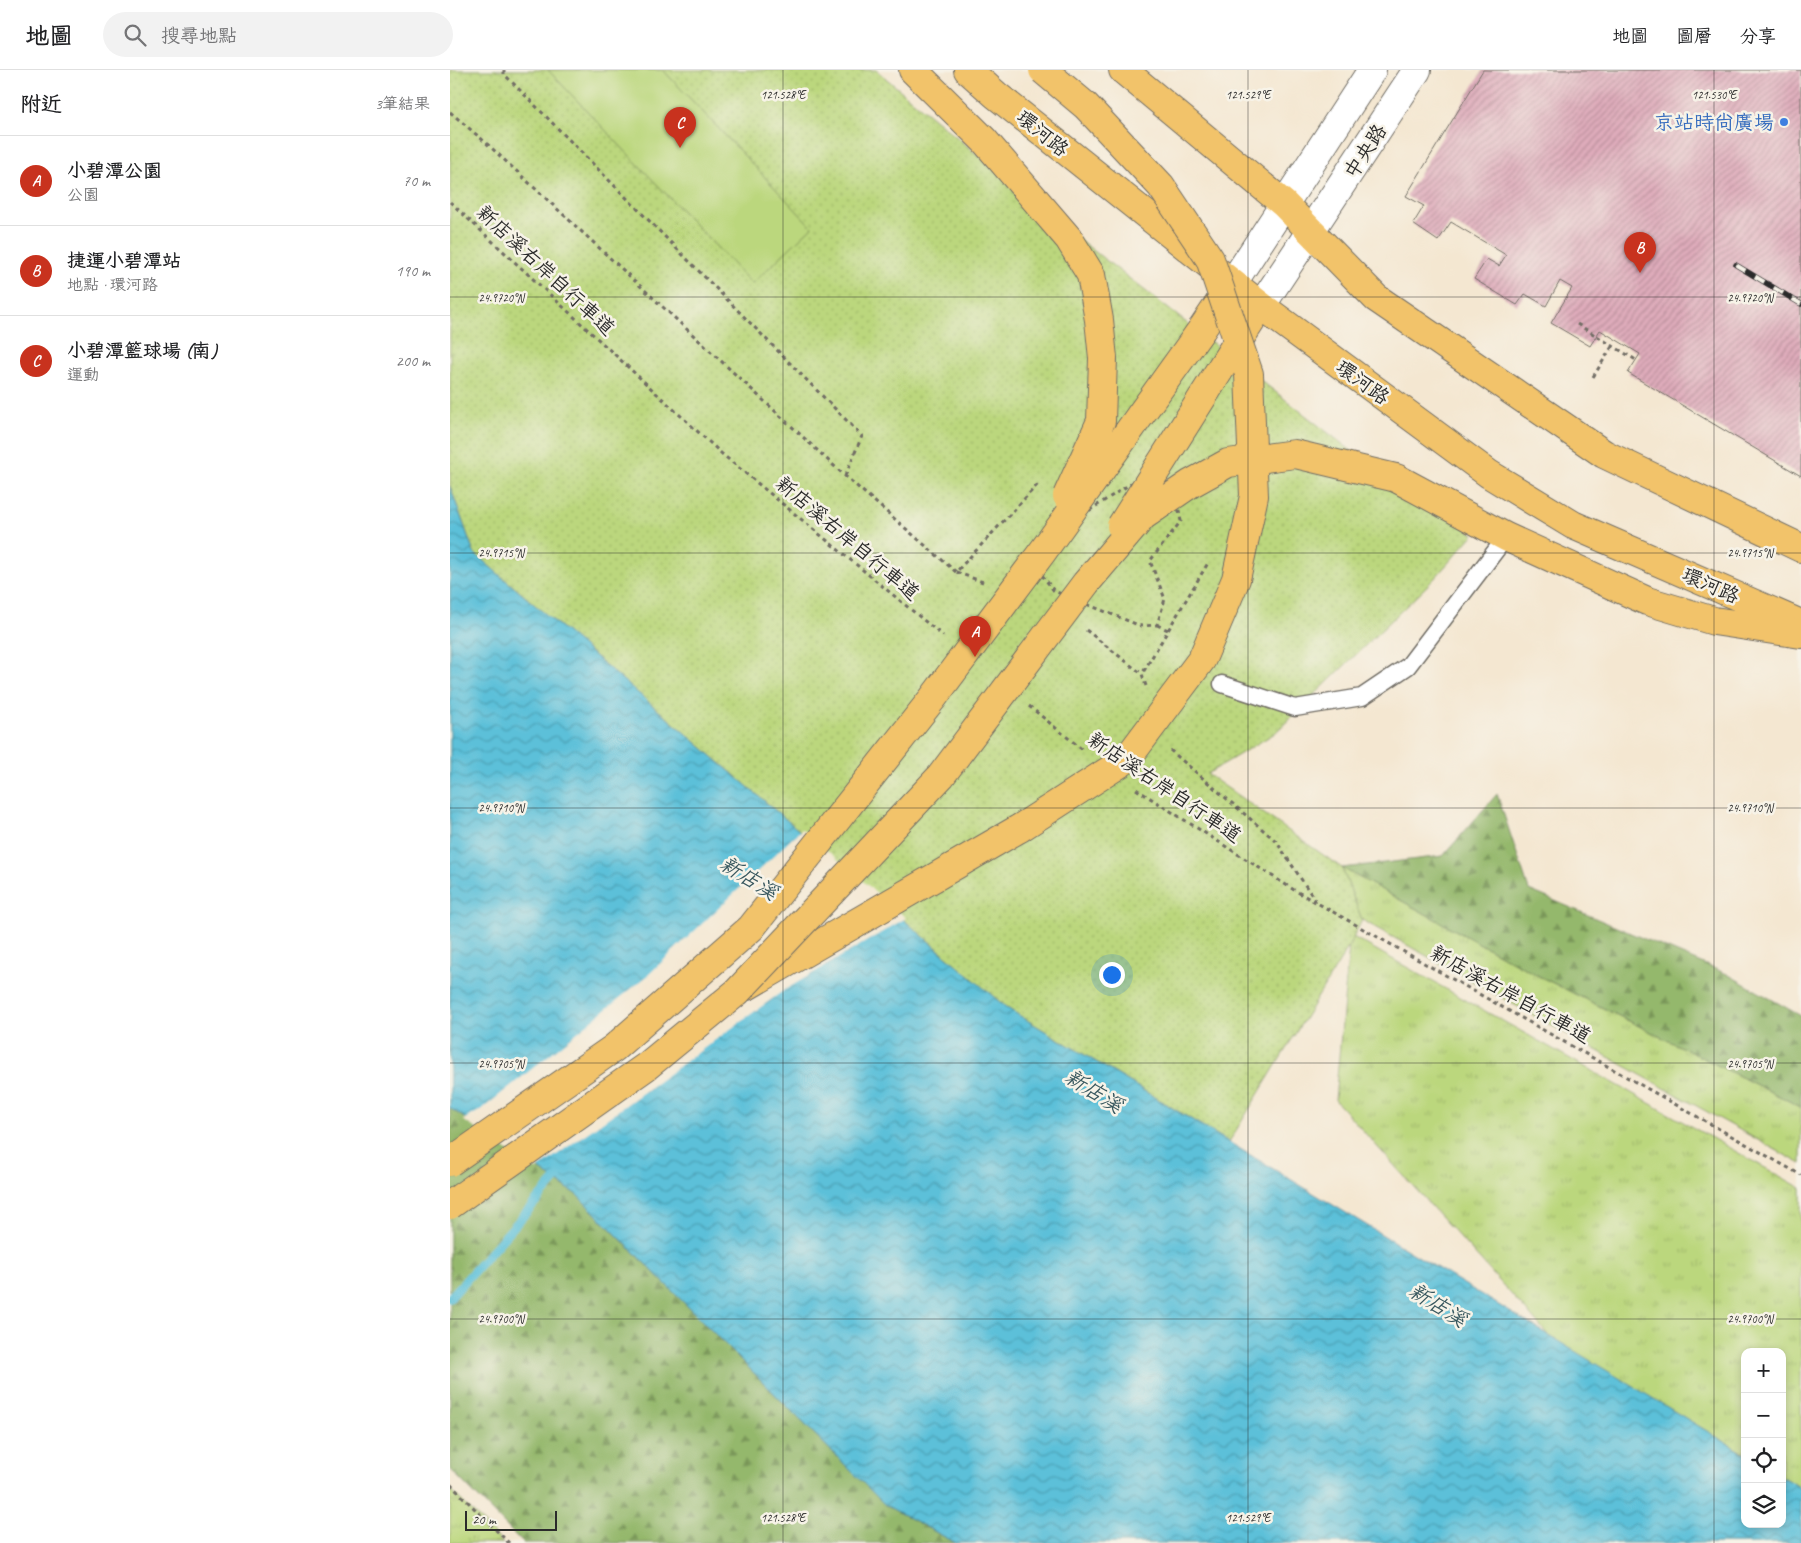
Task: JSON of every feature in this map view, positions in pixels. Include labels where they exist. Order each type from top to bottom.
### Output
[{"type":"highway","points":[[913,70],[984,140],[1069,239],[1091,275],[1103,358],[1100,421],[1043,551]]},
{"type":"highway","name":"環河路","points":[[968,70],[996,95],[1232,284],[1489,474],[1573,524],[1801,624]]},
{"type":"highway","points":[[736,992],[1020,828],[1127,759],[1202,659],[1236,579],[1254,496],[1249,374],[1210,259],[1161,186],[1086,106],[1043,70]]},
{"type":"highway","points":[[1123,70],[1284,204],[1376,298],[1604,454],[1801,548]]},
{"type":"highway","points":[[450,1162],[614,1048],[751,928],[933,698],[1043,551],[1202,330],[1232,284]]},
{"type":"highway","points":[[1086,583],[1261,306]]},
{"type":"highway","points":[[450,1205],[647,1066],[736,992],[941,776],[1086,583],[1143,516],[1190,484],[1228,463],[1295,454],[1396,478],[1506,537],[1648,601],[1714,621],[1801,634]]},
{"type":"street","name":"中央路","points":[[1232,284],[1372,70]]},
{"type":"street","name":"中央路","points":[[1261,306],[1417,70]]},
{"type":"lane","points":[[1222,684],[1295,708],[1362,697],[1408,666],[1506,537]]},
{"type":"path","points":[[504,70],[504,74],[862,436],[846,476]]},
{"type":"path","points":[[450,112],[484,141],[846,476],[956,572],[992,585]]},
{"type":"path","name":"新店溪右岸自行車道","points":[[450,202],[722,454],[946,638]]},
{"type":"path","points":[[1577,324],[1636,360]]},
{"type":"path","points":[[1594,378],[1612,345]]},
{"type":"path","points":[[956,572],[1044,479]]},
{"type":"path","points":[[1142,674],[1211,559]]},
{"type":"path","points":[[1079,625],[1142,674],[1148,691]]},
{"type":"path","points":[[1157,625],[1168,630]]},
{"type":"path","name":"新店溪右岸自行車道","points":[[1027,705],[1086,753]]},
{"type":"path","points":[[1167,743],[1170,752],[1276,841],[1316,901]]},
{"type":"path","name":"新店溪右岸自行車道","points":[[1132,787],[1294,890],[1801,1175]]},
{"type":"path","points":[[450,1484],[509,1543]]},
{"type":"green space","points":[[450,70],[876,70],[1085,244],[1358,456],[1474,534],[1433,580],[1275,733],[1207,774],[1342,868],[1362,920],[1349,946],[1229,1142],[1007,1008],[474,553],[450,486]]},
{"type":"green space","points":[[548,70],[663,70],[812,227],[752,284]]},
{"type":"green space","points":[[1497,794],[1529,890],[1727,974],[1801,1016],[1801,1107],[1535,974],[1342,868],[1443,856]]},
{"type":"green space","points":[[1342,868],[1535,974],[1801,1107],[1801,1164],[1362,920]]},
{"type":"green space","points":[[1353,937],[1801,1188],[1801,1488],[1786,1479],[1786,1348],[1741,1348],[1741,1452],[1550,1337],[1335,1100],[1349,946]]},
{"type":"green space","points":[[450,1108],[577,1195],[885,1505],[956,1543],[523,1543],[450,1469]]},
{"type":"green space","points":[[450,1489],[503,1543],[450,1543]]},
{"type":"water","name":"新店溪","points":[[450,486],[474,553],[1007,1008],[1741,1452],[1741,1528],[1786,1528],[1786,1479],[1801,1488],[1801,1543],[956,1543],[885,1505],[577,1195],[450,1108]]},
{"type":"pier","points":[[802,829],[906,918],[783,991],[536,1170],[463,1120],[481,1110],[646,977]]},
{"type":"building","points":[[1483,70],[1801,70],[1801,476],[1628,373],[1640,354],[1600,330],[1590,346],[1551,323],[1572,288],[1560,281],[1546,306],[1525,294],[1517,305],[1474,279],[1487,259],[1499,266],[1506,255],[1451,222],[1438,241],[1413,224],[1424,206],[1406,196]]},
{"type":"waterway","points":[[450,1298],[563,1171]]},
{"type":"railway","points":[[1736,265],[1801,304]]},
{"type":"place","name":"京站時尚廣場","points":[[1784,122]]},
{"type":"place","name":"小碧潭籃球場 (南)","points":[[680,148]]},
{"type":"place","name":"捷運小碧潭站","points":[[1640,273]]},
{"type":"place","name":"小碧潭公園","points":[[975,657]]}]
